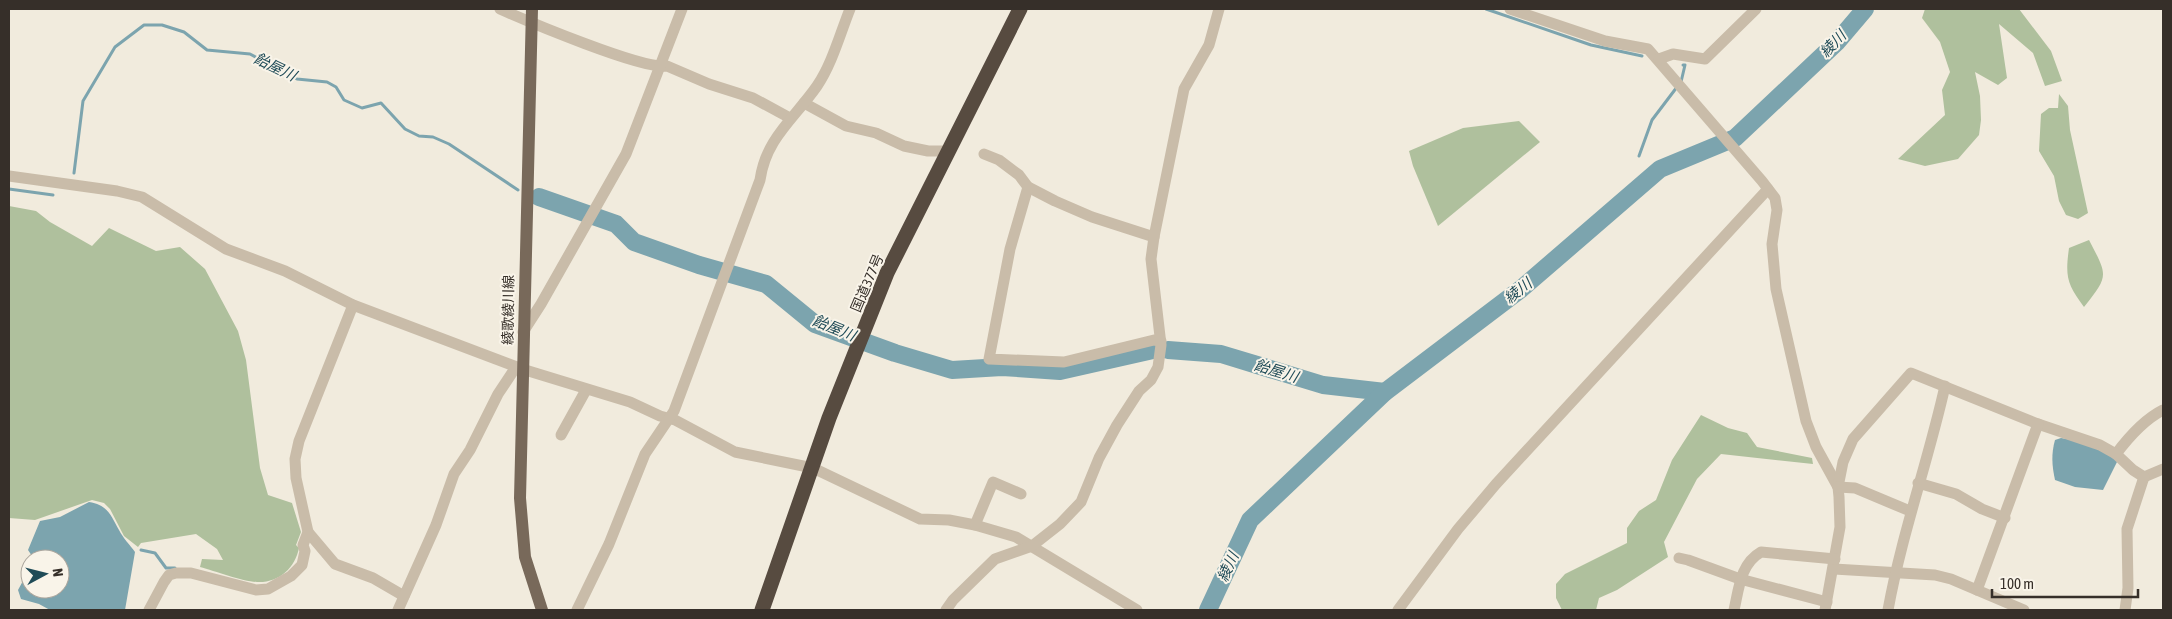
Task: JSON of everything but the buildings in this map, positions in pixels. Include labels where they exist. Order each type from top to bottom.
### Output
[{"type":"highway","name":"国道377号","points":[[762,610],[829,418],[887,273],[1020,9]]},
{"type":"main road","name":"綾歌綾川線","points":[[531,15],[522,333],[519,368],[520,498],[525,557],[542,610]]},
{"type":"street","points":[[500,9],[531,15],[627,58],[661,67],[667,66],[709,84],[753,98],[790,118]]},
{"type":"street","points":[[522,333],[541,304],[626,154],[682,9]]},
{"type":"street","points":[[577,610],[609,544],[645,454],[674,411],[726,274],[770,149],[781,129],[818,85],[828,66],[850,9]]},
{"type":"street","points":[[946,610],[953,600],[995,559],[1032,546],[1060,524],[1081,502],[1099,458],[1117,425],[1139,391],[1151,380],[1158,367],[1161,341],[1151,259],[1154,237],[1184,90],[1209,45],[1219,9]]},
{"type":"street","points":[[1510,9],[1605,41],[1648,49],[1775,198],[1777,210],[1772,244],[1776,290],[1806,421],[1816,448],[1838,487]]},
{"type":"street","points":[[1661,63],[1673,54],[1705,59],[1756,9]]},
{"type":"street","points":[[804,103],[846,126],[876,133],[904,146],[928,151],[948,150]]},
{"type":"street","points":[[984,154],[999,160],[1019,174],[1028,187],[1092,218],[1154,237]]},
{"type":"street","points":[[9,176],[117,191],[142,197],[226,249],[286,271],[353,305],[519,368],[630,402],[698,432],[735,452],[813,468],[920,518],[949,520],[975,525],[1016,537],[1137,610]]},
{"type":"street","points":[[1398,610],[1458,529],[1496,484],[1765,185]]},
{"type":"street","points":[[1028,187],[1010,249],[989,359],[1064,362],[1154,340],[1161,341]]},
{"type":"street","points":[[353,305],[299,441],[295,459],[296,478],[308,532],[335,564],[373,578],[404,596]]},
{"type":"street","points":[[398,610],[436,525],[454,474],[470,450],[498,394],[519,368]]},
{"type":"street","points":[[1679,558],[1826,606],[1835,564],[1840,527],[1838,487],[1844,462],[1853,439],[1911,373],[2038,424],[2100,445],[2116,454],[2133,470],[2144,477]]},
{"type":"street","points":[[1888,610],[1910,510],[1933,440],[1945,386]]},
{"type":"street","points":[[562,435],[586,390]]},
{"type":"street","points":[[2116,454],[2126,440],[2163,410]]},
{"type":"street","points":[[1977,590],[2038,424]]},
{"type":"street","points":[[2125,610],[2128,588],[2127,528],[2144,477],[2163,469]]},
{"type":"street","points":[[975,525],[993,482],[1021,494]]},
{"type":"street","points":[[1918,483],[1956,494],[1982,509],[2005,518]]},
{"type":"street","points":[[1838,487],[1856,488],[1910,510]]},
{"type":"street","points":[[149,610],[169,575],[176,573],[191,573],[256,590],[268,589],[291,576],[302,565],[303,545],[308,532]]},
{"type":"street","points":[[1734,610],[1740,579],[1752,557],[1761,552],[1895,572],[1935,575],[1951,579],[2024,610]]},
{"type":"street","points":[[1992,610],[1994,598]]},
{"type":"green space","points":[[1925,9],[2019,9],[2051,51],[2062,81],[2045,86],[2033,53],[1999,24],[2007,78],[1998,85],[1975,72],[1980,96],[1981,120],[1979,135],[1958,159],[1925,166],[1898,159],[1945,115],[1942,90],[1950,72],[1940,42],[1922,18]]},
{"type":"green space","points":[[2059,94],[2068,106],[2070,130],[2088,213],[2078,219],[2066,215],[2059,201],[2054,176],[2039,151],[2041,114],[2049,108],[2058,108]]},
{"type":"green space","points":[[1519,121],[1540,142],[1438,226],[1413,166],[1409,151],[1463,128]]},
{"type":"green space","points":[[9,206],[36,211],[50,222],[92,246],[109,228],[156,251],[180,247],[205,269],[238,331],[246,360],[260,468],[268,495],[292,503],[301,532],[296,545],[299,548],[297,555],[285,573],[265,582],[251,582],[200,567],[202,559],[223,560],[217,549],[196,534],[141,543],[138,547],[124,536],[110,509],[104,503],[92,500],[35,520],[9,518]]},
{"type":"green space","points":[[2089,240],[2102,268],[2103,275],[2098,288],[2084,307],[2071,286],[2067,266],[2069,248]]},
{"type":"green space","points":[[1701,415],[1728,428],[1747,433],[1757,447],[1812,458],[1813,464],[1721,454],[1697,479],[1664,542],[1668,557],[1617,590],[1599,598],[1596,610],[1562,610],[1556,598],[1556,584],[1565,574],[1627,543],[1627,528],[1639,511],[1656,500],[1672,460]]},
{"type":"water","points":[[2061,438],[2084,442],[2118,460],[2103,490],[2075,487],[2055,480],[2053,450],[2055,440]]},
{"type":"water","points":[[89,502],[105,508],[111,516],[122,536],[135,552],[125,610],[50,610],[39,604],[21,599],[70,599],[70,549],[28,549],[40,521],[60,517]]},
{"type":"waterway","points":[[1486,9],[1591,45],[1642,56]]},
{"type":"waterway","name":"綾川","points":[[1208,610],[1250,520],[1385,392],[1521,289],[1660,169],[1735,138],[1837,42],[1865,9]]},
{"type":"waterway","name":"飴屋川","points":[[74,173],[83,101],[115,47],[144,25],[162,25],[184,32],[207,50],[250,54],[297,79],[327,82],[336,87],[344,100],[362,108],[381,103],[405,129],[419,136],[433,137],[449,144],[518,190]]},
{"type":"waterway","points":[[1681,82],[1685,65],[1683,65]]},
{"type":"waterway","points":[[1639,156],[1652,120],[1677,87]]},
{"type":"waterway","name":"飴屋川","points":[[9,189],[53,195]]},
{"type":"waterway","name":"飴屋川","points":[[539,197],[616,224],[634,242],[699,265],[766,284],[815,324],[895,353],[952,370],[1002,367],[1060,371],[1153,350]]},
{"type":"waterway","name":"飴屋川","points":[[1168,350],[1221,354],[1323,385],[1385,392]]},
{"type":"waterway","points":[[141,550],[155,553],[166,568],[175,568]]}]
